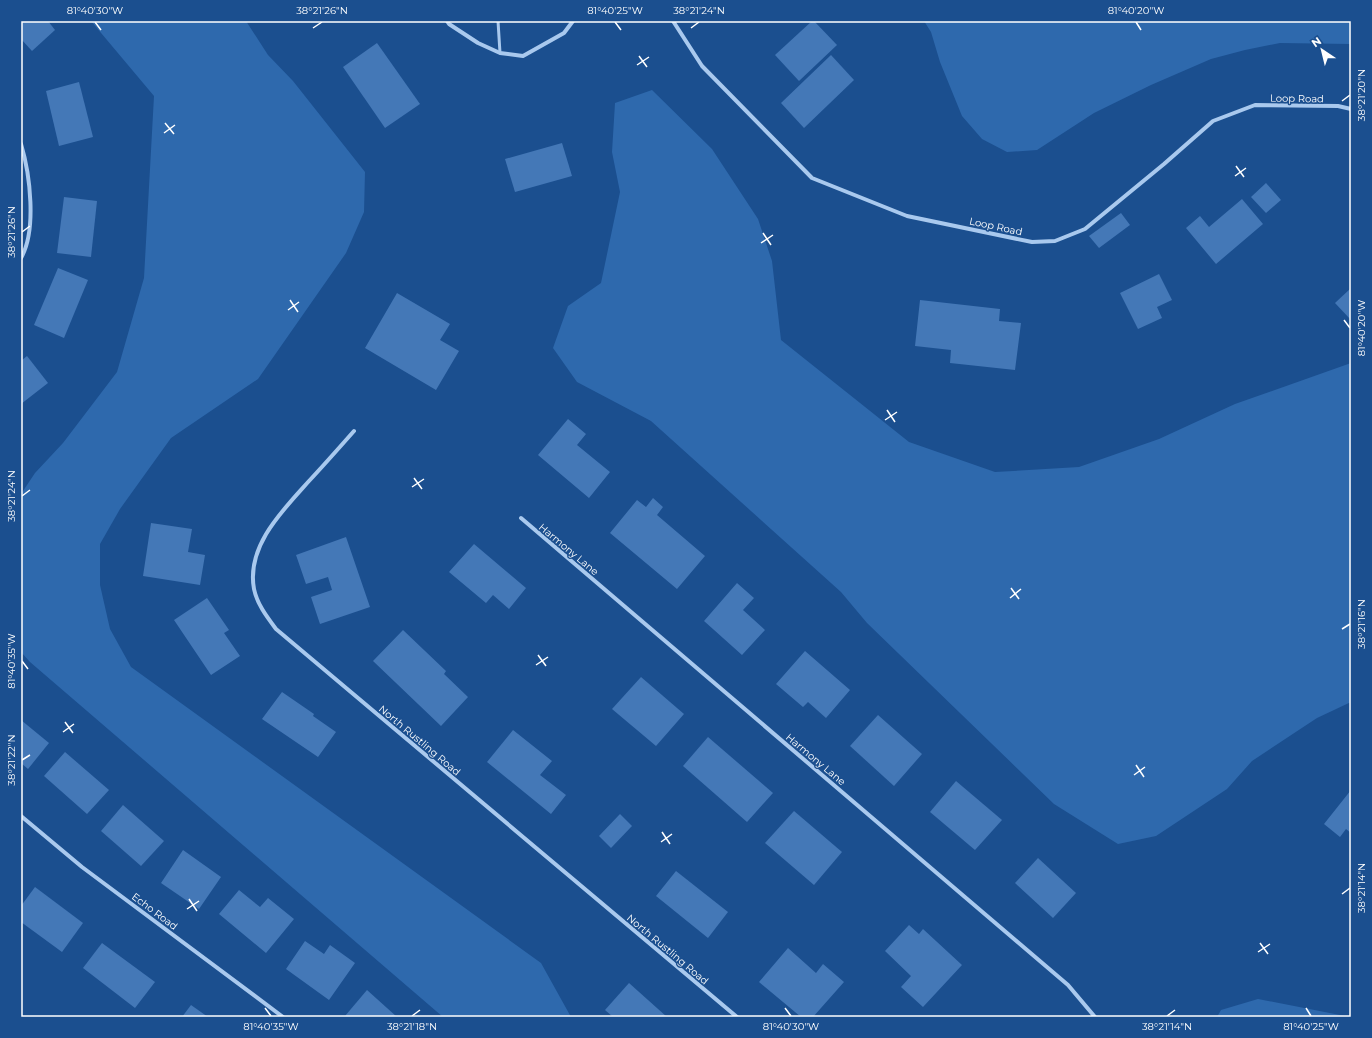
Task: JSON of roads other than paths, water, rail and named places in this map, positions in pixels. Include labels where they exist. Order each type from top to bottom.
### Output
[{"type":"street","points":[[448,21],[449,24],[478,43],[500,53],[523,56],[564,33],[573,21]]},
{"type":"street","name":"Loop Road","points":[[673,21],[702,66],[812,178],[906,216],[1032,242],[1055,241],[1085,229],[1164,164],[1213,121],[1255,105],[1338,106],[1351,109]]},
{"type":"street","points":[[21,144],[27,163],[31,213],[25,250],[21,258]]},
{"type":"street","name":"North Rustling Road","points":[[354,431],[282,512],[267,532],[259,549],[253,572],[254,590],[262,610],[276,629],[737,1017]]},
{"type":"street","name":"Harmony Lane","points":[[521,518],[1068,985],[1095,1017]]},
{"type":"street","name":"Echo Road","points":[[21,816],[82,867],[283,1017]]},
{"type":"lane","points":[[498,21],[500,53]]}]
